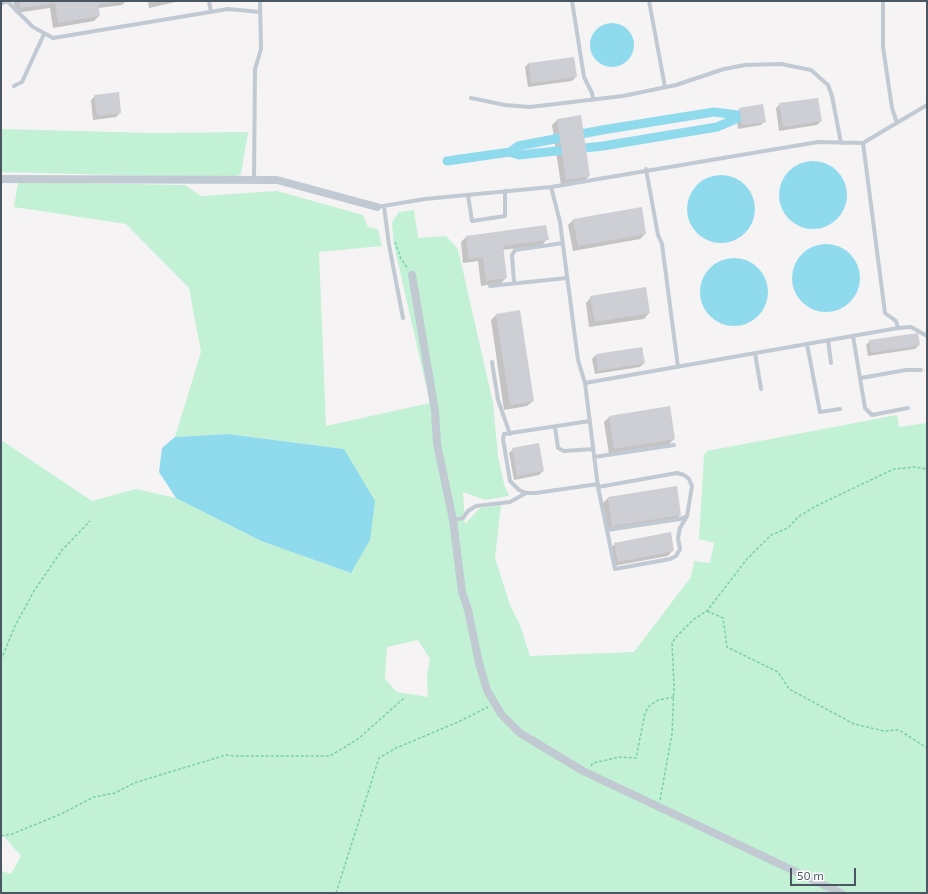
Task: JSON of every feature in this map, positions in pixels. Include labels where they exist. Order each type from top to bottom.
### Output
[{"type":"street","points":[[1,179],[277,180],[380,206]]},
{"type":"street","points":[[412,275],[434,411],[437,444],[454,520],[462,592],[468,610],[479,663],[487,690],[501,714],[520,733],[586,773],[841,893]]},
{"type":"lane","points":[[1,4],[7,1],[33,27],[54,38],[228,9],[260,12]]},
{"type":"lane","points":[[210,1],[211,12]]},
{"type":"lane","points":[[254,180],[255,69],[261,49],[260,1]]},
{"type":"lane","points":[[572,1],[584,77],[592,93],[593,99]]},
{"type":"lane","points":[[649,1],[665,87]]},
{"type":"lane","points":[[883,1],[883,47],[892,108],[897,123]]},
{"type":"lane","points":[[14,86],[22,82],[44,34]]},
{"type":"lane","points":[[471,98],[505,105],[530,106],[623,96],[665,87],[724,69],[745,65],[781,64],[811,70],[828,85],[832,96],[841,143]]},
{"type":"lane","points":[[403,318],[380,206],[551,186],[818,142],[863,143],[927,105]]},
{"type":"lane","points":[[863,143],[886,313],[896,321],[898,328]]},
{"type":"lane","points":[[646,170],[658,235],[662,244],[678,367]]},
{"type":"lane","points":[[551,186],[560,222],[578,360],[585,383],[590,422],[594,457],[598,486],[615,569],[670,559],[676,556],[680,549],[678,538],[680,528],[687,516],[692,486],[689,479],[680,474],[677,473],[598,486],[536,493],[526,493],[519,490],[510,481],[503,439],[504,434],[590,422]]},
{"type":"lane","points":[[468,195],[472,221],[505,216],[505,191]]},
{"type":"lane","points":[[514,283],[512,255],[516,250],[563,243]]},
{"type":"lane","points":[[490,286],[568,278]]},
{"type":"lane","points":[[585,383],[898,328],[911,327],[927,336]]},
{"type":"lane","points":[[853,336],[865,408],[872,415],[908,408]]},
{"type":"lane","points":[[828,340],[831,363]]},
{"type":"lane","points":[[808,344],[820,412],[840,409]]},
{"type":"lane","points":[[754,353],[761,389]]},
{"type":"lane","points":[[492,362],[498,400],[510,434]]},
{"type":"lane","points":[[861,378],[906,370],[921,370]]},
{"type":"lane","points":[[555,426],[558,448],[564,451],[593,449]]},
{"type":"lane","points":[[594,457],[674,445]]},
{"type":"lane","points":[[454,520],[463,518],[468,511],[476,506],[510,502],[526,493]]},
{"type":"lane","points":[[607,530],[680,519],[687,516]]},
{"type":"path","points":[[388,239],[396,243],[401,259],[412,275]]},
{"type":"path","points":[[659,807],[672,734],[674,697],[672,643],[694,619],[706,611],[747,559],[771,535],[788,528],[798,517],[894,469],[915,467],[927,469]]},
{"type":"path","points":[[1,660],[15,626],[34,591],[62,550],[90,521]]},
{"type":"path","points":[[706,611],[723,618],[727,646],[778,672],[789,689],[854,724],[884,731],[899,730],[927,748]]},
{"type":"path","points":[[586,773],[593,763],[620,757],[636,758],[645,712],[649,706],[658,700],[674,697]]},
{"type":"path","points":[[1,836],[12,834],[61,814],[94,797],[115,793],[134,783],[226,754],[237,756],[330,756],[358,739],[404,698]]},
{"type":"path","points":[[336,893],[379,758],[396,748],[458,722],[495,704]]},
{"type":"green space","points":[[1,129],[152,133],[248,132],[241,174],[232,178],[1,172]]},
{"type":"green space","points":[[18,182],[185,185],[201,196],[277,191],[363,215],[368,227],[378,229],[382,246],[319,252],[326,426],[430,403],[394,245],[392,222],[399,212],[414,210],[418,238],[446,236],[458,249],[493,403],[498,456],[504,484],[509,496],[485,500],[463,492],[465,524],[480,508],[501,505],[495,558],[510,605],[520,625],[530,656],[634,652],[691,577],[694,561],[710,563],[714,543],[699,539],[704,455],[707,451],[897,415],[899,427],[927,423],[927,893],[1,893],[1,871],[11,874],[21,856],[1,833],[1,440],[92,501],[136,489],[176,498],[261,541],[351,573],[344,449],[228,434],[175,437],[201,352],[189,288],[126,224],[14,207]],"holes":[[[418,640],[430,659],[427,676],[428,697],[397,692],[385,679],[387,647]]]},
{"type":"water","points":[[612,23],[624,27],[630,33],[634,45],[630,57],[624,63],[612,67],[600,63],[594,57],[590,45],[594,33],[600,27]]},
{"type":"water","points":[[813,161],[826,164],[837,171],[844,182],[847,195],[844,208],[837,219],[826,226],[813,229],[800,226],[789,219],[782,208],[779,195],[782,182],[789,171],[800,164]]},
{"type":"water","points":[[721,175],[734,178],[745,185],[752,196],[755,209],[752,222],[745,233],[734,240],[721,243],[708,240],[697,233],[690,222],[687,209],[690,196],[697,185],[708,178]]},
{"type":"water","points":[[826,244],[839,247],[850,254],[857,265],[860,278],[857,291],[850,302],[839,309],[826,312],[813,309],[802,302],[795,291],[792,278],[795,265],[802,254],[813,247]]},
{"type":"water","points":[[734,258],[747,261],[758,268],[765,279],[768,292],[765,305],[758,316],[747,323],[734,326],[721,323],[710,316],[703,305],[700,292],[703,279],[710,268],[721,261]]},
{"type":"water","points":[[228,434],[344,449],[375,501],[370,540],[351,573],[261,541],[176,498],[159,472],[162,448],[175,437]]},
{"type":"building","points":[[19,1],[114,2],[98,4],[100,16],[58,23],[55,3],[21,8]]},
{"type":"building","points":[[574,57],[577,77],[531,83],[529,63]]},
{"type":"building","points":[[119,92],[121,113],[97,116],[94,95]]},
{"type":"building","points":[[818,98],[822,121],[783,127],[779,103]]},
{"type":"building","points":[[763,104],[766,122],[742,125],[739,108]]},
{"type":"building","points":[[581,115],[590,176],[566,180],[557,119]]},
{"type":"building","points":[[642,207],[646,234],[578,246],[573,219]]},
{"type":"building","points":[[546,225],[549,240],[503,246],[507,278],[486,281],[483,257],[469,259],[466,236]]},
{"type":"building","points":[[646,287],[650,313],[595,322],[590,296]]},
{"type":"building","points":[[520,310],[534,401],[510,405],[496,314]]},
{"type":"building","points":[[918,333],[920,345],[871,353],[869,340]]},
{"type":"building","points":[[642,347],[645,363],[598,371],[596,354]]},
{"type":"building","points":[[670,406],[675,439],[614,449],[609,416]]},
{"type":"building","points":[[539,443],[544,471],[517,476],[512,448]]},
{"type":"building","points":[[677,486],[681,515],[612,526],[608,497]]},
{"type":"building","points":[[671,532],[674,551],[618,562],[614,543]]},
{"type":"waterway","points":[[447,161],[510,152],[518,146],[602,130],[714,112],[738,115]]},
{"type":"waterway","points":[[510,152],[519,155],[603,146],[717,127],[738,118]]}]
